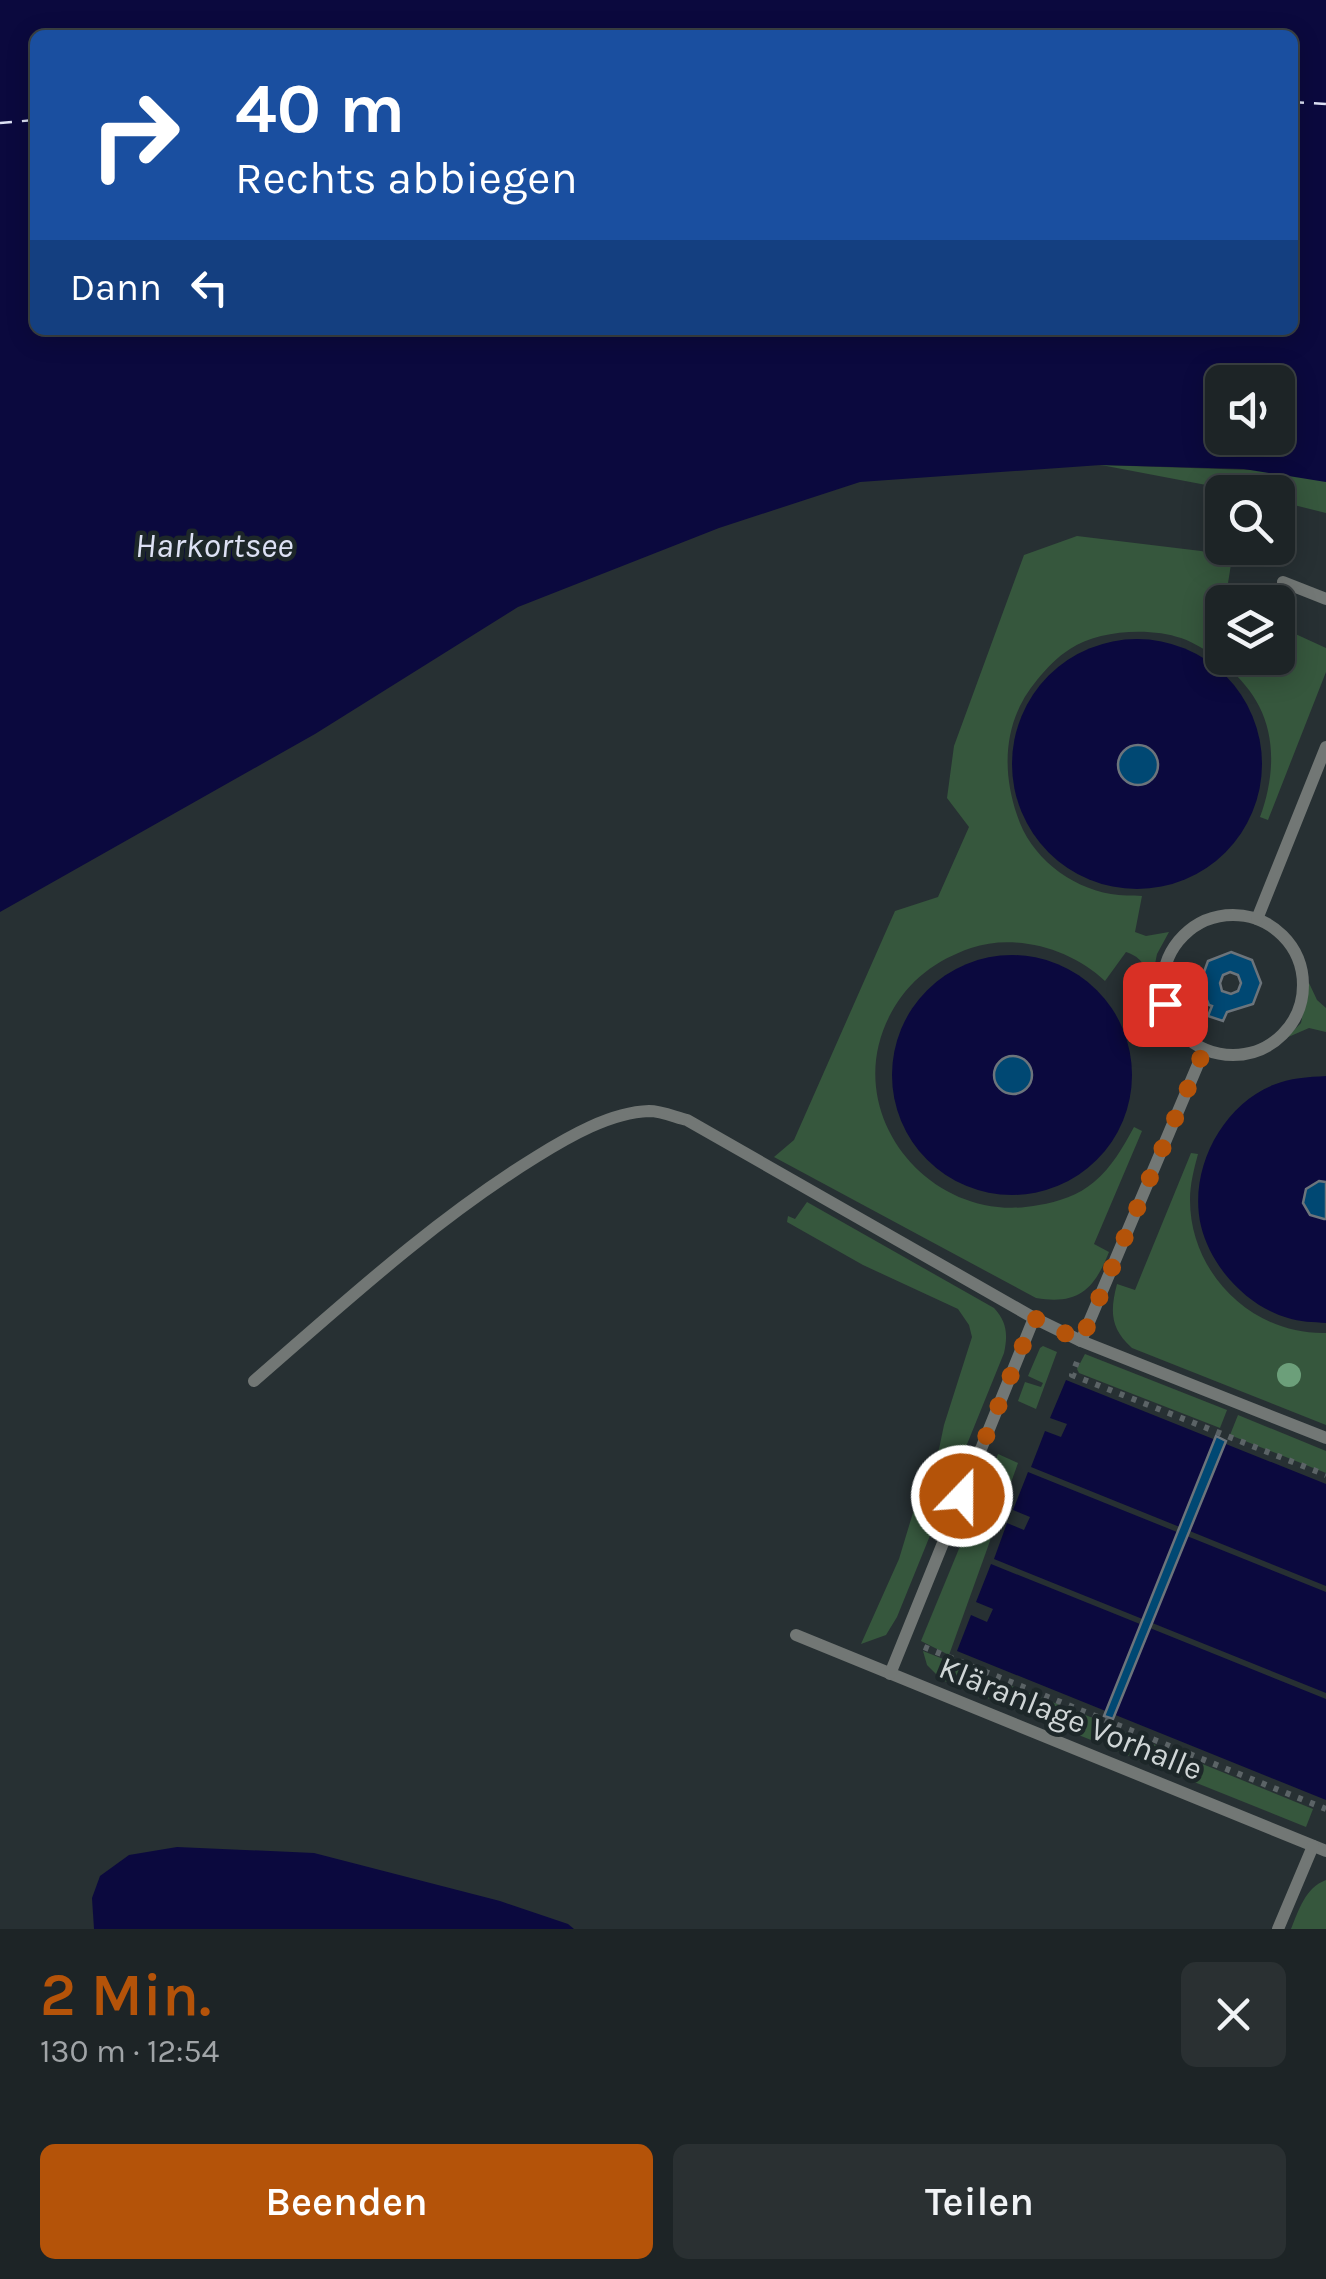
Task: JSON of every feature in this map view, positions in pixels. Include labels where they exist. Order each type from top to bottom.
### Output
[{"type":"lane","points":[[1283,582],[1326,599]]},
{"type":"lane","points":[[1257,919],[1326,748]]},
{"type":"lane","points":[[1243,914],[1266,922],[1282,934],[1300,960],[1304,992],[1297,1015],[1288,1030],[1265,1048],[1232,1056],[1217,1056],[1204,1050],[1178,1030],[1165,1004],[1163,972],[1172,948],[1187,930],[1218,915],[1243,914]]},
{"type":"lane","points":[[1083,1341],[1204,1050]]},
{"type":"lane","points":[[254,1381],[406,1249],[494,1183],[572,1135],[621,1117],[652,1111],[686,1120],[1034,1318],[1326,1438]]},
{"type":"lane","points":[[890,1674],[1034,1318]]},
{"type":"lane","name":"Kläranlage Vorhalle","points":[[796,1636],[1319,1849]]},
{"type":"lane","points":[[1278,1929],[1319,1849]]},
{"type":"path","points":[[1083,1341],[1072,1375],[1326,1475]]},
{"type":"path","points":[[904,1639],[1326,1809]]},
{"type":"green space","points":[[1326,380],[1326,513],[1295,505],[1295,475],[1205,475],[1205,485],[1101,465],[1251,470],[1264,455],[1295,455],[1295,381]]},
{"type":"green space","points":[[1077,536],[1201,551],[1205,552],[1205,565],[1231,565],[1228,585],[1205,585],[1205,651],[1181,638],[1139,632],[1109,634],[1081,643],[1065,652],[1037,680],[1012,727],[1009,780],[1017,815],[1031,844],[1053,867],[1080,884],[1115,895],[1142,896],[1135,932],[1146,936],[1169,932],[1157,954],[1151,984],[1143,964],[1126,952],[1105,981],[1076,960],[1042,947],[1006,942],[971,948],[946,959],[906,991],[891,1013],[877,1051],[876,1088],[886,1123],[904,1155],[930,1180],[963,1198],[999,1207],[1046,1204],[1068,1197],[1082,1191],[1106,1170],[1134,1127],[1142,1131],[1094,1244],[1109,1252],[1103,1265],[1083,1292],[1051,1300],[1036,1298],[774,1157],[794,1140],[895,911],[938,897],[969,827],[947,798],[954,746],[1024,555]]},
{"type":"green space","points":[[1295,634],[1326,648],[1326,672],[1268,820],[1260,817],[1268,790],[1271,747],[1265,719],[1236,675],[1295,675]]},
{"type":"green space","points":[[1309,983],[1326,1008],[1326,1032],[1309,1028],[1286,1038],[1301,1023]]},
{"type":"green space","points":[[1191,1153],[1198,1154],[1190,1194],[1193,1227],[1214,1275],[1251,1311],[1274,1323],[1299,1331],[1326,1333],[1326,1425],[1132,1348],[1116,1326],[1113,1303],[1117,1284],[1135,1290]]},
{"type":"green space","points":[[807,1202],[994,1308],[1005,1329],[1004,1353],[897,1617],[886,1635],[861,1644],[899,1559],[915,1506],[939,1449],[972,1337],[958,1309],[863,1265],[787,1222],[788,1216],[795,1219]]},
{"type":"green space","points":[[1043,1346],[1057,1352],[1036,1409],[1018,1401],[1025,1382],[1041,1387],[1043,1383],[1028,1376]]},
{"type":"green space","points":[[1085,1354],[1227,1410],[1220,1428],[1079,1373],[1077,1369]]},
{"type":"green space","points":[[1238,1415],[1326,1451],[1326,1473],[1230,1435]]},
{"type":"green space","points":[[998,1454],[1018,1463],[949,1655],[921,1641]]},
{"type":"green space","points":[[923,1651],[1098,1720],[1091,1740],[942,1680],[927,1665]]},
{"type":"green space","points":[[1114,1728],[1313,1809],[1306,1827],[1107,1747]]},
{"type":"green space","points":[[1326,1880],[1326,1929],[1291,1929],[1308,1894]]},
{"type":"water","name":"Harkortsee","points":[[0,0],[1326,0],[1326,482],[1244,469],[1101,465],[860,482],[719,528],[518,607],[315,734],[0,912]]},
{"type":"water","points":[[1113,642],[1161,642],[1205,659],[1205,675],[1224,675],[1241,695],[1259,740],[1259,788],[1241,833],[1206,868],[1161,886],[1113,886],[1068,868],[1033,833],[1015,788],[1015,740],[1033,695],[1068,660]]},
{"type":"water","points":[[1012,955],[1058,964],[1097,990],[1123,1029],[1132,1075],[1123,1121],[1097,1160],[1058,1186],[1012,1195],[966,1186],[927,1160],[901,1121],[892,1075],[901,1029],[927,990],[966,964]]},
{"type":"water","points":[[1326,1076],[1326,1323],[1279,1315],[1238,1288],[1210,1251],[1198,1205],[1204,1163],[1224,1124],[1238,1108],[1279,1083]]},
{"type":"water","points":[[1066,1380],[1326,1484],[1326,1586],[1031,1467],[1045,1431],[1061,1437],[1067,1424],[1050,1418]]},
{"type":"water","points":[[1028,1472],[1326,1592],[1326,1693],[994,1559],[1007,1523],[1024,1530],[1030,1517],[1013,1510]]},
{"type":"water","points":[[991,1564],[1326,1699],[1326,1800],[957,1651],[971,1615],[987,1622],[993,1609],[976,1602]]},
{"type":"water","points":[[177,1847],[314,1853],[500,1901],[574,1929],[94,1929],[92,1898],[100,1876],[129,1855]]},
{"type":"building","points":[[1138,745],[1152,751],[1158,765],[1152,779],[1138,785],[1124,779],[1118,765],[1124,751]]},
{"type":"building","points":[[1231,952],[1252,960],[1261,983],[1253,1004],[1227,1012],[1223,1021],[1208,1016],[1212,1006],[1200,983],[1208,961]],"holes":[[[1223,975],[1238,975],[1238,991],[1222,991]]]},
{"type":"building","points":[[1013,1056],[1027,1061],[1032,1075],[1027,1089],[1013,1094],[999,1089],[994,1075],[999,1061]]},
{"type":"building","points":[[1319,1181],[1326,1182],[1326,1219],[1310,1215],[1303,1203],[1306,1189]]},
{"type":"building","points":[[1216,1436],[1226,1441],[1113,1719],[1104,1716]]},
{"type":"ferry route","points":[[1298,102],[1326,104]]},
{"type":"ferry route","points":[[0,123],[30,120]]},
{"type":"route","points":[[962,1496],[1034,1318],[1081,1341],[1204,1050],[1178,1030],[1165,1004]]}]
